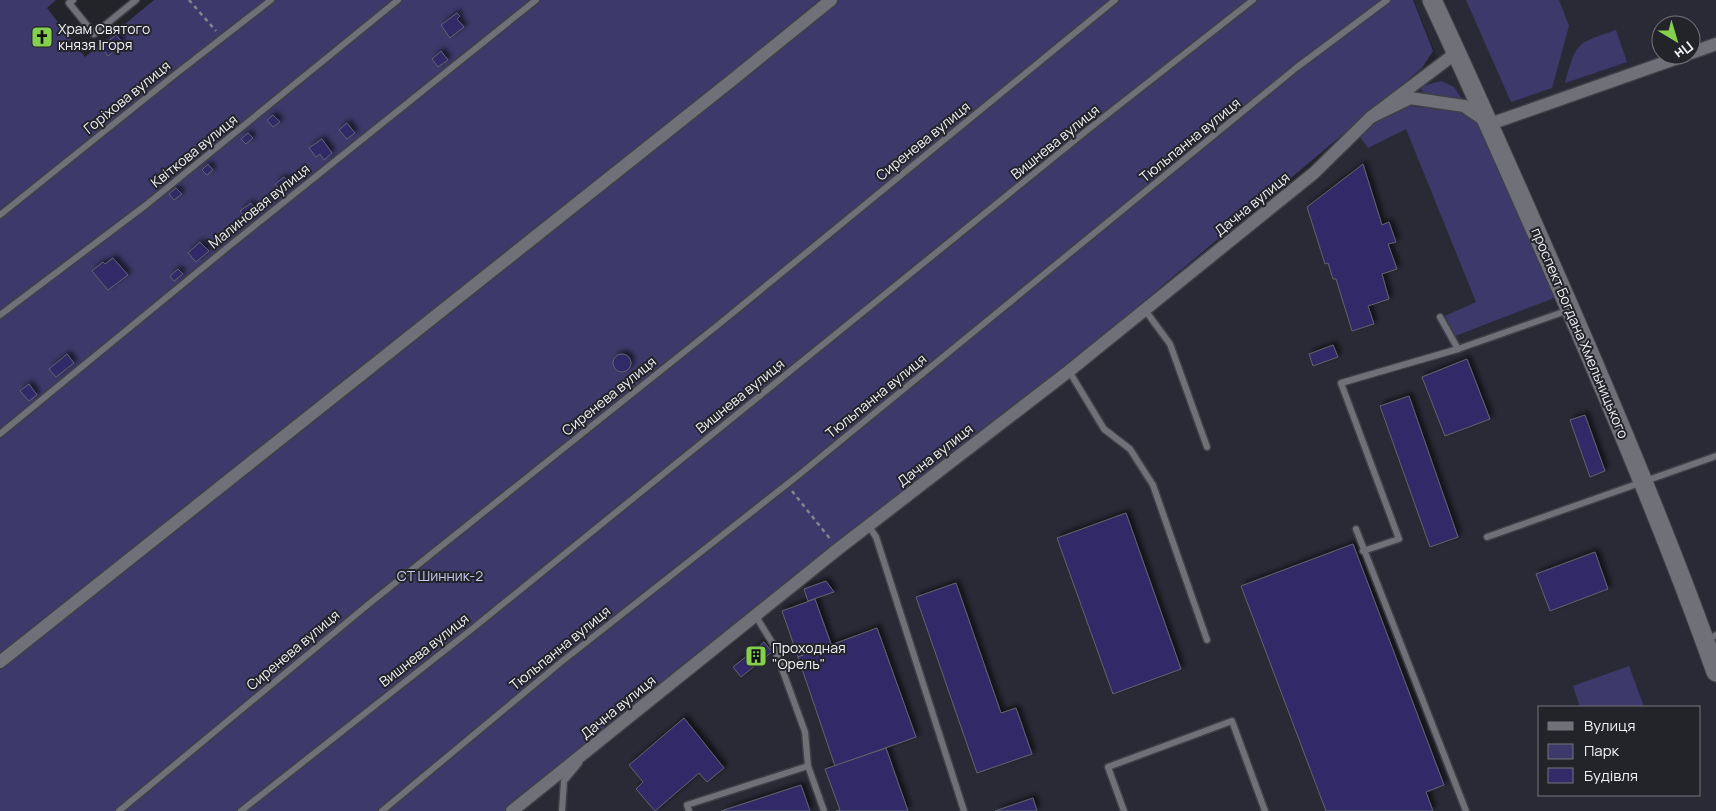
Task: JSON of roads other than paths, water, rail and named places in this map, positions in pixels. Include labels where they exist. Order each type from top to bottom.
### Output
[{"type":"main road","name":"проспект Богдана Хмельницького","points":[[1432,0],[1490,124],[1645,483],[1710,638],[1716,672]]},
{"type":"street","points":[[0,662],[831,0]]},
{"type":"street","points":[[1701,49],[1716,44]]},
{"type":"street","points":[[1371,117],[1456,53]]},
{"type":"street","points":[[1371,117],[1410,98],[1464,106],[1490,124],[1658,65]]},
{"type":"street","name":"Дачна вулиця","points":[[512,811],[868,525],[1069,371],[1314,174],[1371,117]]},
{"type":"lane","points":[[73,0],[69,3],[94,34],[136,0]]},
{"type":"lane","name":"Горіхова вулиця","points":[[0,215],[271,0]]},
{"type":"lane","name":"Квіткова вулиця","points":[[0,315],[146,205],[398,0]]},
{"type":"lane","name":"Малиновая вулиця","points":[[0,434],[536,0]]},
{"type":"lane","name":"Сиренева вулиця","points":[[119,811],[370,603],[710,331],[1115,0]]},
{"type":"lane","name":"Вишнева вулиця","points":[[241,811],[472,629],[1083,134],[1253,0]]},
{"type":"lane","name":"Тюльпанна вулиця","points":[[382,811],[553,670],[787,484],[1129,206],[1296,68],[1387,0]]},
{"type":"lane","points":[[1363,550],[1400,538],[1341,383],[1458,349],[1570,309]]},
{"type":"lane","points":[[1145,310],[1170,344],[1207,447]]},
{"type":"lane","points":[[1440,317],[1458,349]]},
{"type":"lane","points":[[1069,371],[1104,430],[1130,449],[1153,486],[1207,640]]},
{"type":"lane","points":[[1487,537],[1645,483],[1716,456]]},
{"type":"lane","points":[[868,525],[876,538],[964,811]]},
{"type":"lane","points":[[1356,529],[1466,811]]},
{"type":"lane","points":[[756,615],[773,644],[805,732],[808,766],[824,811]]},
{"type":"lane","points":[[1124,811],[1108,767],[1232,721],[1265,811]]},
{"type":"lane","points":[[562,811],[564,781],[591,748]]},
{"type":"lane","points":[[689,811],[687,805],[808,766]]},
{"type":"place","name":"Храм Святого князя Ігоря","points":[[42,37]]},
{"type":"place","name":"Проходная \"Орель\"","points":[[756,656]]},
{"type":"park label","name":"СТ Шинник-2","points":[[440,576]]}]
